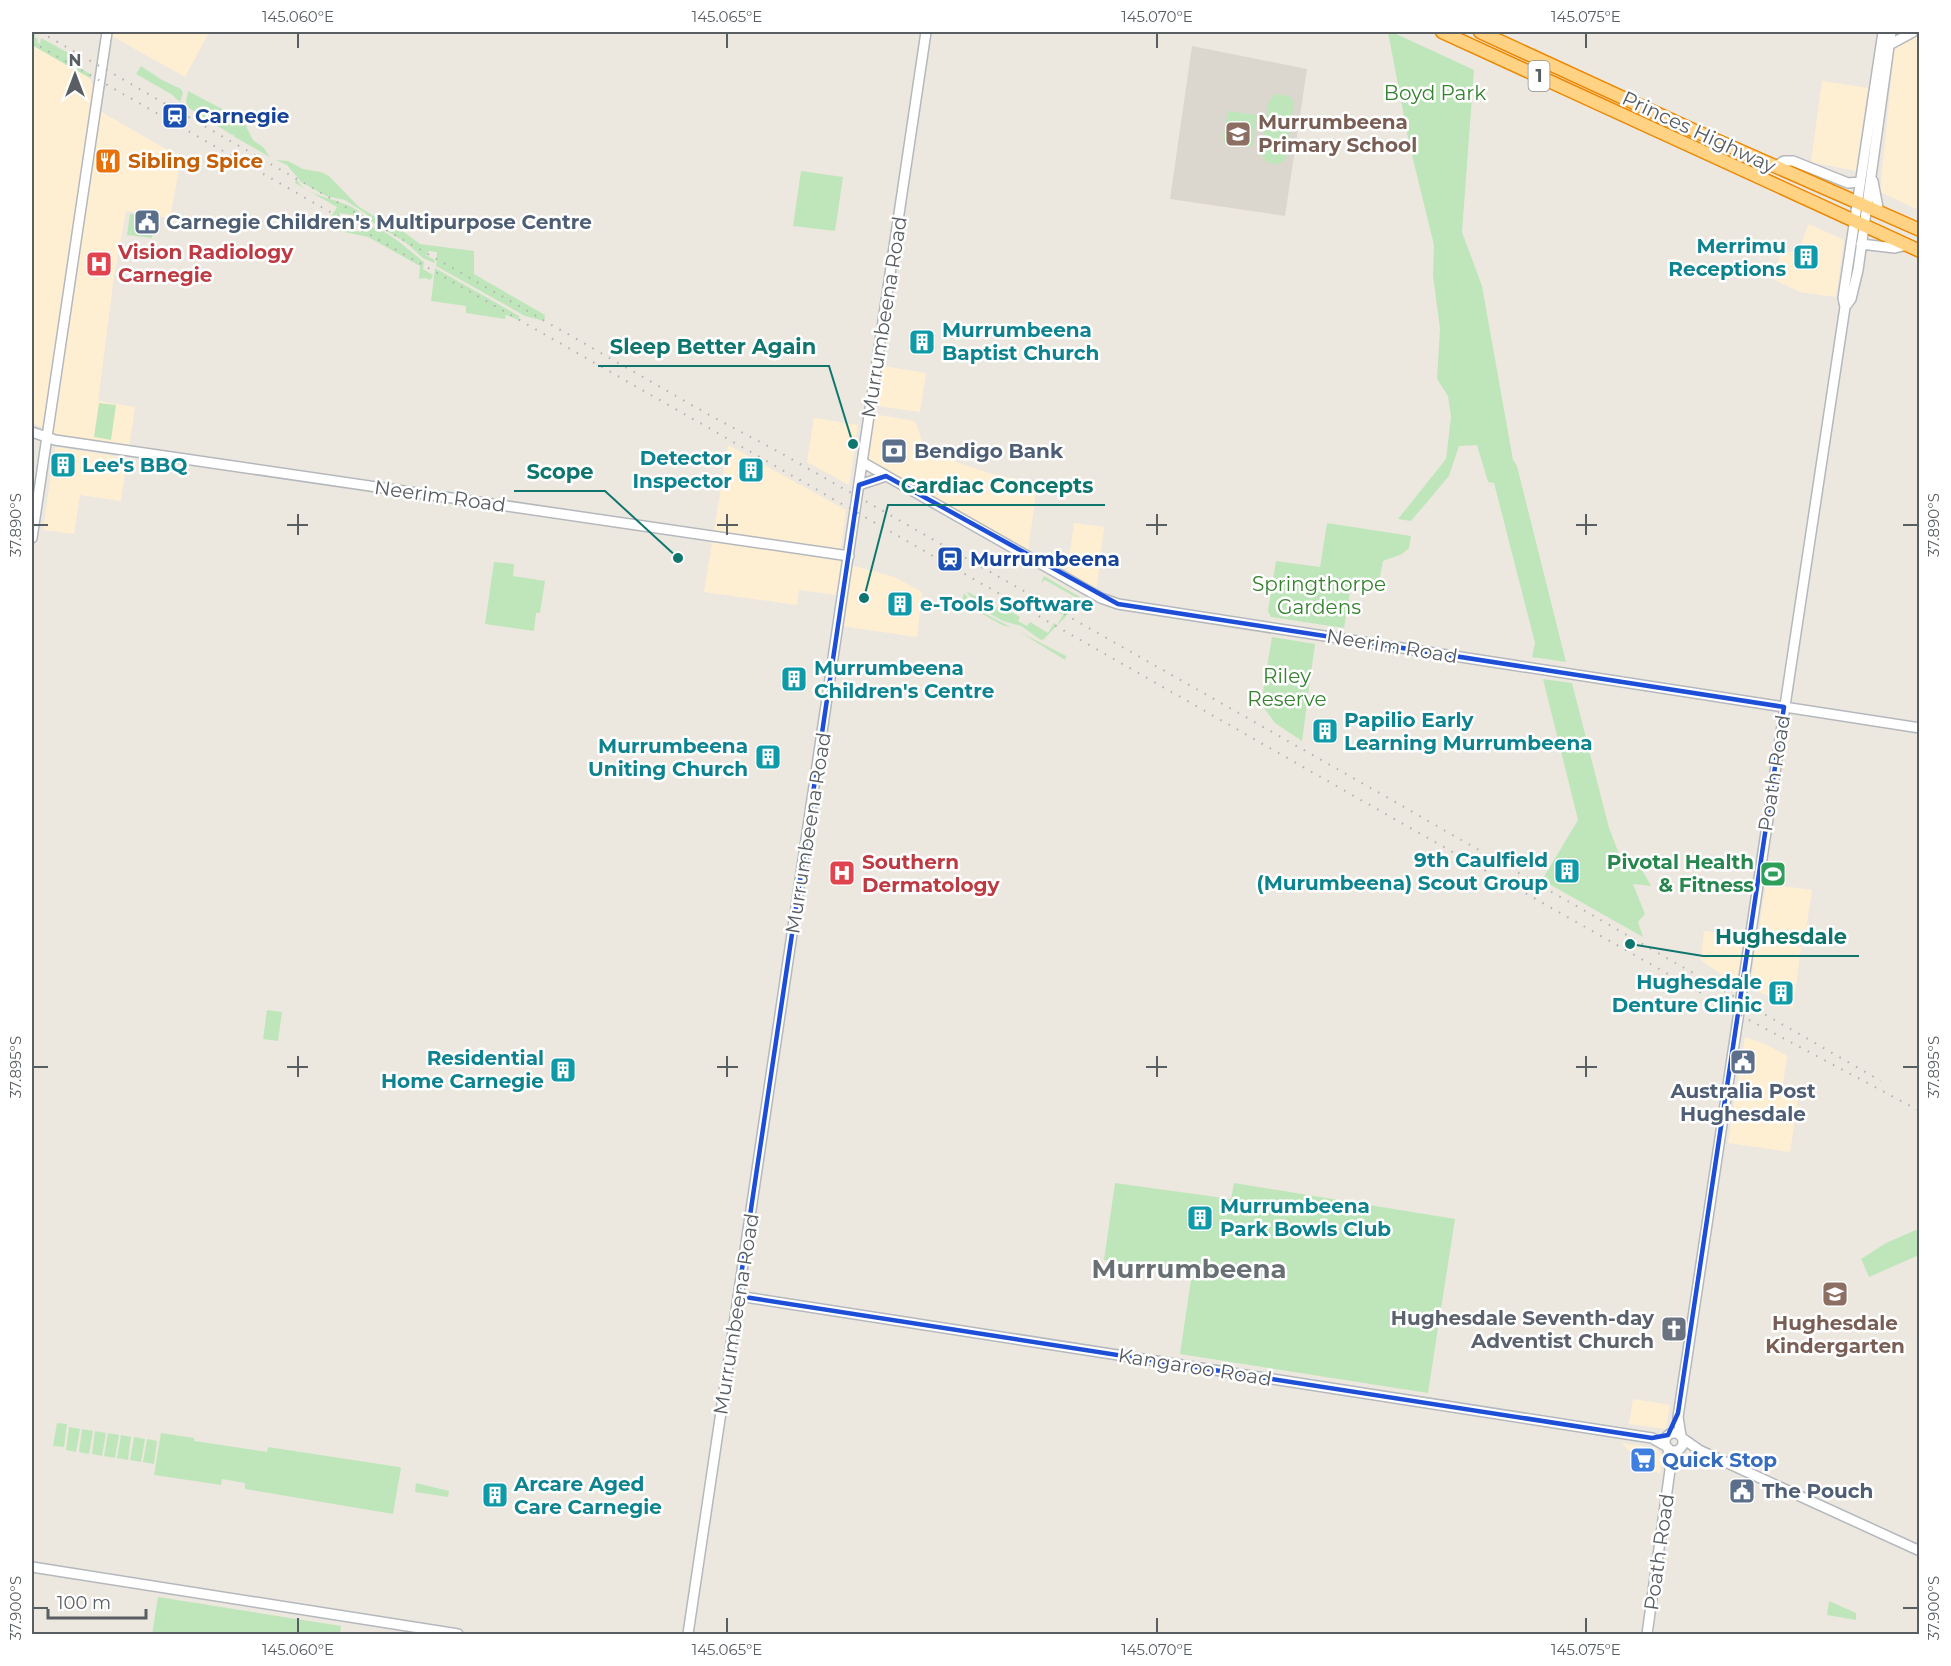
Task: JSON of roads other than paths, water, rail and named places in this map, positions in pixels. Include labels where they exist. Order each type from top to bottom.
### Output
[{"type":"highway","name":"Princes Highway","points":[[1442,32],[1858,227]]},
{"type":"highway","name":"Princes Highway","points":[[1480,32],[1774,167],[1919,230]]},
{"type":"highway","name":"1","points":[[1858,227],[1920,251]]},
{"type":"street","points":[[32,538],[107,32]]},
{"type":"street","name":"Murrumbeena Road","points":[[688,1635],[927,32]]},
{"type":"street","points":[[1862,206],[1860,183],[1883,32]]},
{"type":"street","points":[[1858,227],[1871,176],[1891,32]]},
{"type":"street","points":[[1889,45],[1913,32]]},
{"type":"street","points":[[1774,167],[1786,161],[1797,161],[1848,183],[1860,183]]},
{"type":"street","points":[[1871,176],[1879,213]]},
{"type":"street","name":"Poath Road","points":[[1845,307],[1851,299],[1861,244],[1858,227]]},
{"type":"street","name":"Poath Road","points":[[1647,1635],[1670,1470],[1668,1441],[1678,1417],[1845,307],[1843,298],[1858,227]]},
{"type":"street","points":[[1861,244],[1895,248],[1906,245]]},
{"type":"street","name":"Neerim Road","points":[[32,432],[47,438],[849,556]]},
{"type":"street","name":"Neerim Road","points":[[862,462],[1109,602],[1920,728]]},
{"type":"street","points":[[859,485],[886,476]]},
{"type":"street","name":"Kangaroo Road","points":[[738,1296],[1668,1441]]},
{"type":"street","name":"Poath Road","points":[[1678,1417],[1681,1437]]},
{"type":"street","points":[[1699,1450],[1672,1450],[1668,1441],[1676,1433],[1699,1450],[1920,1551]]},
{"type":"street","points":[[1679,1449],[1683,1444],[1681,1437]]},
{"type":"street","name":"Poath Road","points":[[1670,1470],[1679,1449]]},
{"type":"street","points":[[32,1567],[458,1635]]},
{"type":"railway","points":[[40,32],[711,416],[779,452],[1383,795],[1881,1081]]},
{"type":"railway","points":[[32,42],[1751,1021],[1920,1111]]},
{"type":"place","name":"Carnegie","points":[[175,116]]},
{"type":"place","name":"Murrumbeena Primary School","points":[[1238,134]]},
{"type":"place","name":"Sibling Spice","points":[[108,161]]},
{"type":"place","name":"Carnegie Children's Multipurpose Centre","points":[[147,222]]},
{"type":"place","name":"Merrimu Receptions","points":[[1806,257]]},
{"type":"place","name":"Vision Radiology Carnegie","points":[[99,264]]},
{"type":"place","name":"Murrumbeena Baptist Church","points":[[922,342]]},
{"type":"place","name":"Sleep Better Again","points":[[853,444]]},
{"type":"place","name":"Bendigo Bank","points":[[894,451]]},
{"type":"place","name":"Lee's BBQ","points":[[63,465]]},
{"type":"place","name":"Detector Inspector","points":[[751,470]]},
{"type":"place","name":"Scope","points":[[678,558]]},
{"type":"place","name":"Murrumbeena","points":[[950,559]]},
{"type":"place","name":"Cardiac Concepts","points":[[864,598]]},
{"type":"place","name":"e-Tools Software","points":[[900,604]]},
{"type":"place","name":"Murrumbeena Children's Centre","points":[[794,679]]},
{"type":"place","name":"Papilio Early Learning Murrumbeena","points":[[1325,731]]},
{"type":"place","name":"Murrumbeena Uniting Church","points":[[768,757]]},
{"type":"place","name":"9th Caulfield (Murumbeena) Scout Group","points":[[1567,871]]},
{"type":"place","name":"Southern Dermatology","points":[[842,873]]},
{"type":"place","name":"Pivotal Health & Fitness","points":[[1773,874]]},
{"type":"place","name":"Hughesdale","points":[[1630,944]]},
{"type":"place","name":"Hughesdale Denture Clinic","points":[[1781,993]]},
{"type":"place","name":"Australia Post Hughesdale","points":[[1743,1062]]},
{"type":"place","name":"Residential Home Carnegie","points":[[563,1070]]},
{"type":"place","name":"Murrumbeena Park Bowls Club","points":[[1200,1218]]},
{"type":"place","name":"Hughesdale Kindergarten","points":[[1835,1294]]},
{"type":"place","name":"Hughesdale Seventh-day Adventist Church","points":[[1674,1329]]},
{"type":"place","name":"Quick Stop","points":[[1643,1460]]},
{"type":"place","name":"The Pouch","points":[[1742,1491]]},
{"type":"place","name":"Arcare Aged Care Carnegie","points":[[495,1495]]},
{"type":"district","name":"Murrumbeena","points":[[1189,1269]]},
{"type":"park label","name":"Boyd Park","points":[[1435,93]]},
{"type":"park label","name":"Springthorpe Gardens","points":[[1319,596]]},
{"type":"park label","name":"Riley Reserve","points":[[1287,688]]}]
